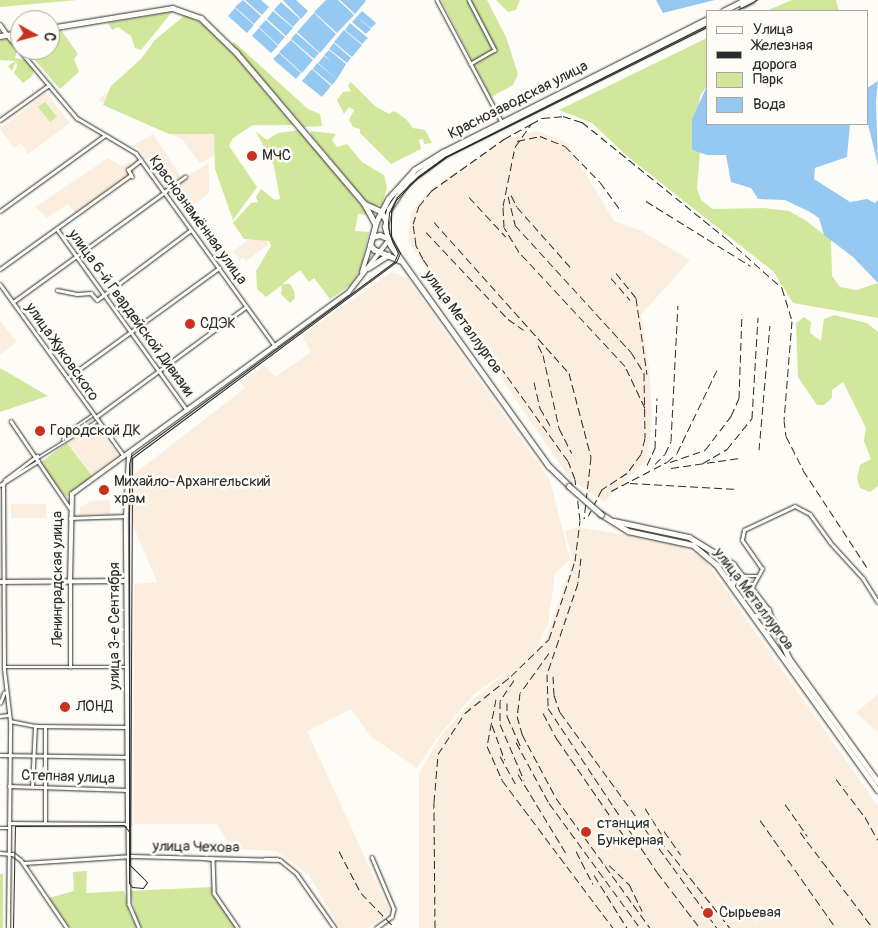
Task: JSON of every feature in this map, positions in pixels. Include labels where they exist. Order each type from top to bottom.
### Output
[{"type":"main road","points":[[725,10],[745,0]]},
{"type":"main road","points":[[731,10],[752,0]]},
{"type":"main road","points":[[60,26],[172,8],[189,11],[218,32],[364,203],[376,225]]},
{"type":"main road","name":"Краснозаводская улица","points":[[370,245],[381,211],[398,186],[421,165],[706,22]]},
{"type":"main road","points":[[0,36],[8,35]]},
{"type":"main road","name":"Краснозаводская улица","points":[[387,239],[386,222],[392,200],[416,174],[445,154],[502,124]]},
{"type":"main road","points":[[364,203],[381,211],[386,222]]},
{"type":"main road","points":[[372,237],[380,234],[387,239]]},
{"type":"main road","name":"улица Металлургов","points":[[387,239],[550,467],[568,486],[601,514],[628,531],[693,545],[716,564],[878,790]]},
{"type":"main road","points":[[370,245],[392,256],[408,268]]},
{"type":"main road","points":[[368,268],[382,257],[392,256]]},
{"type":"main road","name":"улица Металлургов","points":[[601,514],[628,526],[690,537],[733,564],[752,586],[768,610],[789,658],[878,782]]},
{"type":"main road","points":[[732,585],[736,578],[743,576]]},
{"type":"main road","points":[[754,616],[759,616],[768,610]]},
{"type":"street","points":[[437,0],[502,124]]},
{"type":"street","points":[[469,0],[495,50],[471,64]]},
{"type":"street","points":[[0,25],[8,35]]},
{"type":"street","name":"Краснознамённая улица","points":[[8,35],[77,118],[104,136],[134,152],[141,160],[275,346]]},
{"type":"street","points":[[0,120],[49,85]]},
{"type":"street","points":[[0,211],[104,136]]},
{"type":"street","points":[[0,268],[132,176],[128,170],[141,160]]},
{"type":"street","points":[[13,302],[185,177]]},
{"type":"street","name":"улица 6-й Гвардейской Дивизии","points":[[57,229],[188,410]]},
{"type":"street","points":[[57,290],[83,295],[91,293],[97,300],[191,230]]},
{"type":"street","points":[[188,410],[348,293],[382,252],[387,239]]},
{"type":"street","points":[[361,277],[370,245]]},
{"type":"street","points":[[67,378],[132,333],[219,268]]},
{"type":"street","name":"улица Жуковского","points":[[0,284],[124,458]]},
{"type":"street","points":[[95,418],[246,307]]},
{"type":"street","name":"улица 3-е Сентября","points":[[139,928],[129,904],[128,890],[124,458],[188,410]]},
{"type":"street","points":[[63,440],[65,434],[92,416]]},
{"type":"street","name":"Ленинградская улица","points":[[11,421],[66,498],[70,508],[70,667]]},
{"type":"street","points":[[8,928],[10,721],[3,668],[2,485],[26,464],[63,440],[70,440],[96,422]]},
{"type":"street","points":[[12,477],[29,467],[37,458]]},
{"type":"street","points":[[66,498],[124,458]]},
{"type":"street","points":[[26,464],[29,467]]},
{"type":"street","points":[[70,508],[72,494]]},
{"type":"street","points":[[752,586],[762,569],[742,540],[744,530],[798,506],[810,514],[830,542],[863,578],[878,602]]},
{"type":"street","points":[[70,518],[126,516]]},
{"type":"street","points":[[743,576],[758,576]]},
{"type":"street","points":[[2,582],[126,581]]},
{"type":"street","points":[[3,668],[127,667]]},
{"type":"street","points":[[0,703],[1,697],[5,692]]},
{"type":"street","points":[[0,716],[9,715]]},
{"type":"street","points":[[10,721],[34,726],[127,727]]},
{"type":"street","points":[[32,786],[34,726]]},
{"type":"street","points":[[45,726],[45,822]]},
{"type":"street","points":[[0,755],[46,754],[127,757]]},
{"type":"street","name":"Степная улица","points":[[9,786],[127,790]]},
{"type":"street","points":[[9,823],[128,824]]},
{"type":"street","points":[[0,828],[9,828]]},
{"type":"street","points":[[0,853],[8,854],[24,863],[67,928]]},
{"type":"street","name":"улица Чехова","points":[[24,863],[128,857],[280,860],[297,874],[336,928]]},
{"type":"street","points":[[372,857],[394,909],[392,917],[377,928]]},
{"type":"street","points":[[213,859],[214,893],[238,928]]},
{"type":"shaded area","points":[[113,87],[217,97],[219,153],[200,163],[182,139],[98,100]]},
{"type":"shaded area","points":[[46,93],[70,123],[28,154],[21,143],[14,148],[0,129]]},
{"type":"shaded area","points":[[536,131],[566,142],[614,221],[642,231],[690,260],[641,315],[650,375],[652,423],[646,461],[604,502],[570,479],[408,241],[411,213],[428,191],[501,141]]},
{"type":"shaded area","points":[[153,134],[181,177],[167,187],[135,144]]},
{"type":"shaded area","points":[[108,158],[121,166],[130,162],[136,171],[76,214],[68,204],[47,218],[35,207]]},
{"type":"shaded area","points":[[209,163],[209,193],[188,209],[172,186]]},
{"type":"shaded area","points":[[265,239],[269,244],[246,261],[243,257],[240,260],[233,251],[248,240]]},
{"type":"shaded area","points":[[392,272],[407,278],[550,480],[570,560],[555,573],[548,624],[536,648],[510,669],[544,643],[573,561],[565,531],[577,527],[674,543],[704,559],[878,806],[878,928],[419,928],[419,773],[441,736],[473,700],[506,672],[474,694],[437,738],[417,768],[370,736],[351,709],[307,731],[390,912],[367,928],[340,928],[309,875],[276,851],[231,849],[217,824],[134,824],[134,584],[157,582],[132,523],[133,475],[245,388],[242,382],[265,365],[275,377],[311,352],[303,338],[313,327]]},
{"type":"shaded area","points":[[0,321],[17,342],[0,355]]},
{"type":"shaded area","points":[[95,424],[118,455],[93,476],[68,443]]},
{"type":"shaded area","points":[[110,500],[110,514],[80,515],[80,507],[91,501]]},
{"type":"shaded area","points":[[11,504],[46,504],[46,518],[11,518]]},
{"type":"shaded area","points":[[878,694],[878,732],[856,713]]},
{"type":"green space","points":[[0,0],[78,0],[0,7]]},
{"type":"green space","points":[[441,0],[487,0],[506,37],[518,74],[513,85],[491,97]]},
{"type":"green space","points":[[496,0],[520,0],[516,10],[508,12]]},
{"type":"green space","points":[[792,0],[836,0],[839,10],[768,10]]},
{"type":"green space","points":[[172,12],[141,50],[135,48],[131,36],[118,27],[112,30],[108,23]]},
{"type":"green space","points":[[185,15],[206,25],[218,35],[293,125],[253,125],[233,138],[229,146],[257,187],[233,220],[215,169],[214,134],[169,134],[103,105],[111,86],[141,59],[155,40]]},
{"type":"green space","points":[[60,30],[78,54],[74,59],[79,72],[60,89],[35,60],[60,60]]},
{"type":"green space","points":[[706,38],[706,87],[700,96],[692,150],[700,152],[697,188],[701,200],[713,209],[764,208],[789,211],[805,220],[831,240],[832,276],[840,287],[856,290],[878,283],[878,318],[793,303],[774,272],[627,156],[592,123],[559,110]]},
{"type":"green space","points":[[0,39],[10,41],[10,60],[26,60],[34,70],[32,76],[23,83],[14,73],[17,66],[16,62],[12,71],[8,66],[15,61],[0,60]]},
{"type":"green space","points":[[234,42],[308,109],[320,114],[322,126],[304,127],[232,44]]},
{"type":"green space","points":[[351,82],[375,106],[389,114],[394,111],[406,119],[413,128],[425,130],[432,143],[424,144],[423,139],[419,140],[421,149],[391,164],[360,133],[360,129],[353,127],[349,120],[354,110],[349,107],[344,114],[337,100],[343,92],[351,91],[348,86]]},
{"type":"green space","points":[[45,102],[57,117],[50,122],[38,107]]},
{"type":"green space","points":[[300,130],[369,215],[358,214],[355,231],[369,232],[360,271],[352,284],[330,299],[314,278],[309,282],[300,270],[282,284],[290,284],[294,291],[295,298],[290,303],[281,294],[282,285],[266,297],[257,289],[256,271],[271,246],[269,241],[244,239],[233,223],[251,203],[258,202],[256,197],[261,189],[275,200],[280,199],[274,166],[256,132],[267,140],[278,133]]},
{"type":"green space","points":[[311,131],[336,134],[332,140],[337,147],[347,144],[362,162],[384,175],[387,187],[382,205],[375,206],[365,200],[311,135]]},
{"type":"green space","points":[[834,315],[867,323],[878,332],[878,486],[870,492],[860,488],[857,478],[860,465],[871,459],[864,441],[866,428],[843,382],[832,390],[832,398],[824,405],[817,405],[798,377],[796,323],[804,317],[811,322],[810,333],[821,341],[824,319]]},
{"type":"green space","points":[[0,368],[48,396],[0,412]]},
{"type":"green space","points":[[67,443],[93,477],[66,497],[40,463]]},
{"type":"green space","points":[[87,871],[86,893],[124,891],[130,915],[137,928],[70,928],[49,898],[74,891],[73,872]]},
{"type":"green space","points":[[0,874],[3,874],[3,928],[0,928]]},
{"type":"green space","points":[[212,887],[212,894],[237,928],[142,928],[136,916],[130,891]]},
{"type":"water","points":[[243,0],[261,16],[254,24],[235,7]]},
{"type":"water","points":[[245,0],[261,0],[269,7],[262,15]]},
{"type":"water","points":[[283,0],[296,0],[308,11],[301,19]]},
{"type":"water","points":[[326,0],[338,0],[354,15],[337,33],[314,12]]},
{"type":"water","points":[[340,0],[365,0],[366,1],[355,14]]},
{"type":"water","points":[[656,0],[715,0],[663,13]]},
{"type":"water","points":[[281,2],[300,19],[293,27],[274,10]]},
{"type":"water","points":[[235,8],[254,25],[247,33],[228,16]]},
{"type":"water","points":[[273,11],[293,28],[286,36],[267,19]]},
{"type":"water","points":[[362,11],[376,23],[371,28],[357,17],[371,29],[366,34],[352,22]]},
{"type":"water","points":[[314,13],[336,34],[320,53],[297,32]]},
{"type":"water","points":[[266,20],[285,37],[278,45],[259,27]]},
{"type":"water","points":[[350,23],[368,38],[362,44],[345,30]]},
{"type":"water","points":[[259,28],[278,46],[271,53],[252,36]]},
{"type":"water","points":[[344,30],[362,45],[352,57],[334,42]]},
{"type":"water","points":[[296,33],[319,53],[314,59],[291,39]]},
{"type":"water","points":[[291,40],[313,60],[302,73],[279,52]]},
{"type":"water","points":[[334,43],[351,58],[347,63],[329,49]]},
{"type":"water","points":[[329,50],[346,64],[337,79],[318,63],[324,56],[331,61],[324,55]]},
{"type":"water","points":[[279,53],[301,73],[296,79],[273,59]]},
{"type":"water","points":[[317,63],[337,79],[332,85],[313,69]]},
{"type":"water","points":[[312,69],[331,86],[322,97],[302,81]]},
{"type":"water","points":[[878,81],[876,101],[878,166],[868,124],[868,87]]},
{"type":"water","points":[[706,88],[706,125],[850,125],[847,157],[815,168],[814,179],[850,202],[867,199],[875,203],[878,200],[878,283],[853,257],[824,235],[819,218],[785,200],[758,199],[751,188],[731,182],[726,155],[707,155],[692,150],[692,119]]},
{"type":"tram line","points":[[737,10],[757,0]]},
{"type":"tram line","points":[[706,26],[446,156],[418,176],[397,197],[389,213],[389,233],[398,253],[394,262],[131,456],[129,464],[129,883],[132,887],[143,888],[147,882],[130,865],[132,458],[396,262],[400,253],[391,236],[391,211],[396,200],[416,179],[446,157],[706,27]]},
{"type":"tram line","points":[[13,928],[15,826],[124,825],[130,833]]},
{"type":"railway","points":[[645,408],[625,366],[519,252],[504,227],[503,206],[515,147],[531,124],[542,118],[563,116],[582,122],[727,239],[782,288],[792,321],[784,420],[786,436],[803,470],[868,569]]},
{"type":"railway","points":[[435,928],[434,802],[438,754],[465,713],[511,676],[549,639],[575,561],[580,520],[575,479],[568,461],[423,259],[416,245],[413,224],[419,206],[431,191],[504,139],[531,124]]},
{"type":"railway","points":[[517,141],[540,136],[565,146],[600,182],[621,211]]},
{"type":"railway","points":[[511,195],[517,207],[573,270]]},
{"type":"railway","points":[[508,196],[515,225],[631,352],[644,373],[645,438],[641,454],[627,473],[602,489],[588,516]]},
{"type":"railway","points":[[469,197],[506,237]]},
{"type":"railway","points":[[646,201],[751,266]]},
{"type":"railway","points":[[434,222],[569,373],[591,457],[584,519]]},
{"type":"railway","points":[[426,232],[508,319],[524,330]]},
{"type":"railway","points":[[616,273],[636,298],[647,374]]},
{"type":"railway","points":[[611,278],[630,300]]},
{"type":"railway","points":[[655,464],[665,454],[671,441],[678,305]]},
{"type":"railway","points":[[670,462],[705,450],[731,416],[739,398],[742,314]]},
{"type":"railway","points":[[703,463],[727,449],[752,418],[758,317]]},
{"type":"railway","points":[[759,450],[770,325]]},
{"type":"railway","points":[[538,345],[543,355],[559,428],[572,453]]},
{"type":"railway","points":[[611,491],[667,462],[677,453],[717,370]]},
{"type":"railway","points":[[534,382],[540,408],[550,425]]},
{"type":"railway","points":[[647,465],[655,448],[657,398]]},
{"type":"railway","points":[[671,468],[739,458]]},
{"type":"railway","points":[[630,483],[737,489]]},
{"type":"railway","points":[[581,558],[578,583],[547,674],[548,708],[657,872],[700,928]]},
{"type":"railway","points":[[549,653],[520,693],[517,716],[522,734],[556,798],[650,928]]},
{"type":"railway","points":[[553,676],[554,695],[560,712],[717,928]]},
{"type":"railway","points":[[514,680],[500,701],[500,724],[524,780]]},
{"type":"railway","points":[[496,699],[487,746],[502,780],[613,928]]},
{"type":"railway","points":[[507,703],[507,716],[521,748]]},
{"type":"railway","points":[[543,713],[557,739],[624,836]]},
{"type":"railway","points":[[492,725],[505,760]]},
{"type":"railway","points":[[516,742],[549,803],[640,928]]},
{"type":"railway","points":[[500,756],[517,787]]},
{"type":"railway","points":[[518,774],[567,855]]},
{"type":"railway","points":[[836,779],[865,817],[878,840]]},
{"type":"railway","points":[[785,804],[807,836]]},
{"type":"railway","points":[[645,808],[664,839]]},
{"type":"railway","points":[[760,820],[836,928]]},
{"type":"railway","points":[[664,831],[681,855]]},
{"type":"railway","points":[[800,832],[873,928]]},
{"type":"railway","points":[[660,840],[730,928]]},
{"type":"railway","points":[[339,851],[361,893],[395,928]]},
{"type":"railway","points":[[576,851],[593,884]]},
{"type":"railway","points":[[609,865],[629,884],[642,911]]},
{"type":"railway","points":[[594,875],[627,928]]},
{"type":"place","name":"МЧС","points":[[252,156]]},
{"type":"place","name":"СДЭК","points":[[190,324]]},
{"type":"place","name":"Городской ДК","points":[[40,431]]},
{"type":"place","name":"Михайло-Архангельский храм","points":[[104,490]]},
{"type":"place","name":"ЛОНД","points":[[65,707]]},
{"type":"place","name":"станция Бункерная","points":[[586,832]]},
{"type":"place","name":"Сырьевая","points":[[708,913]]}]
